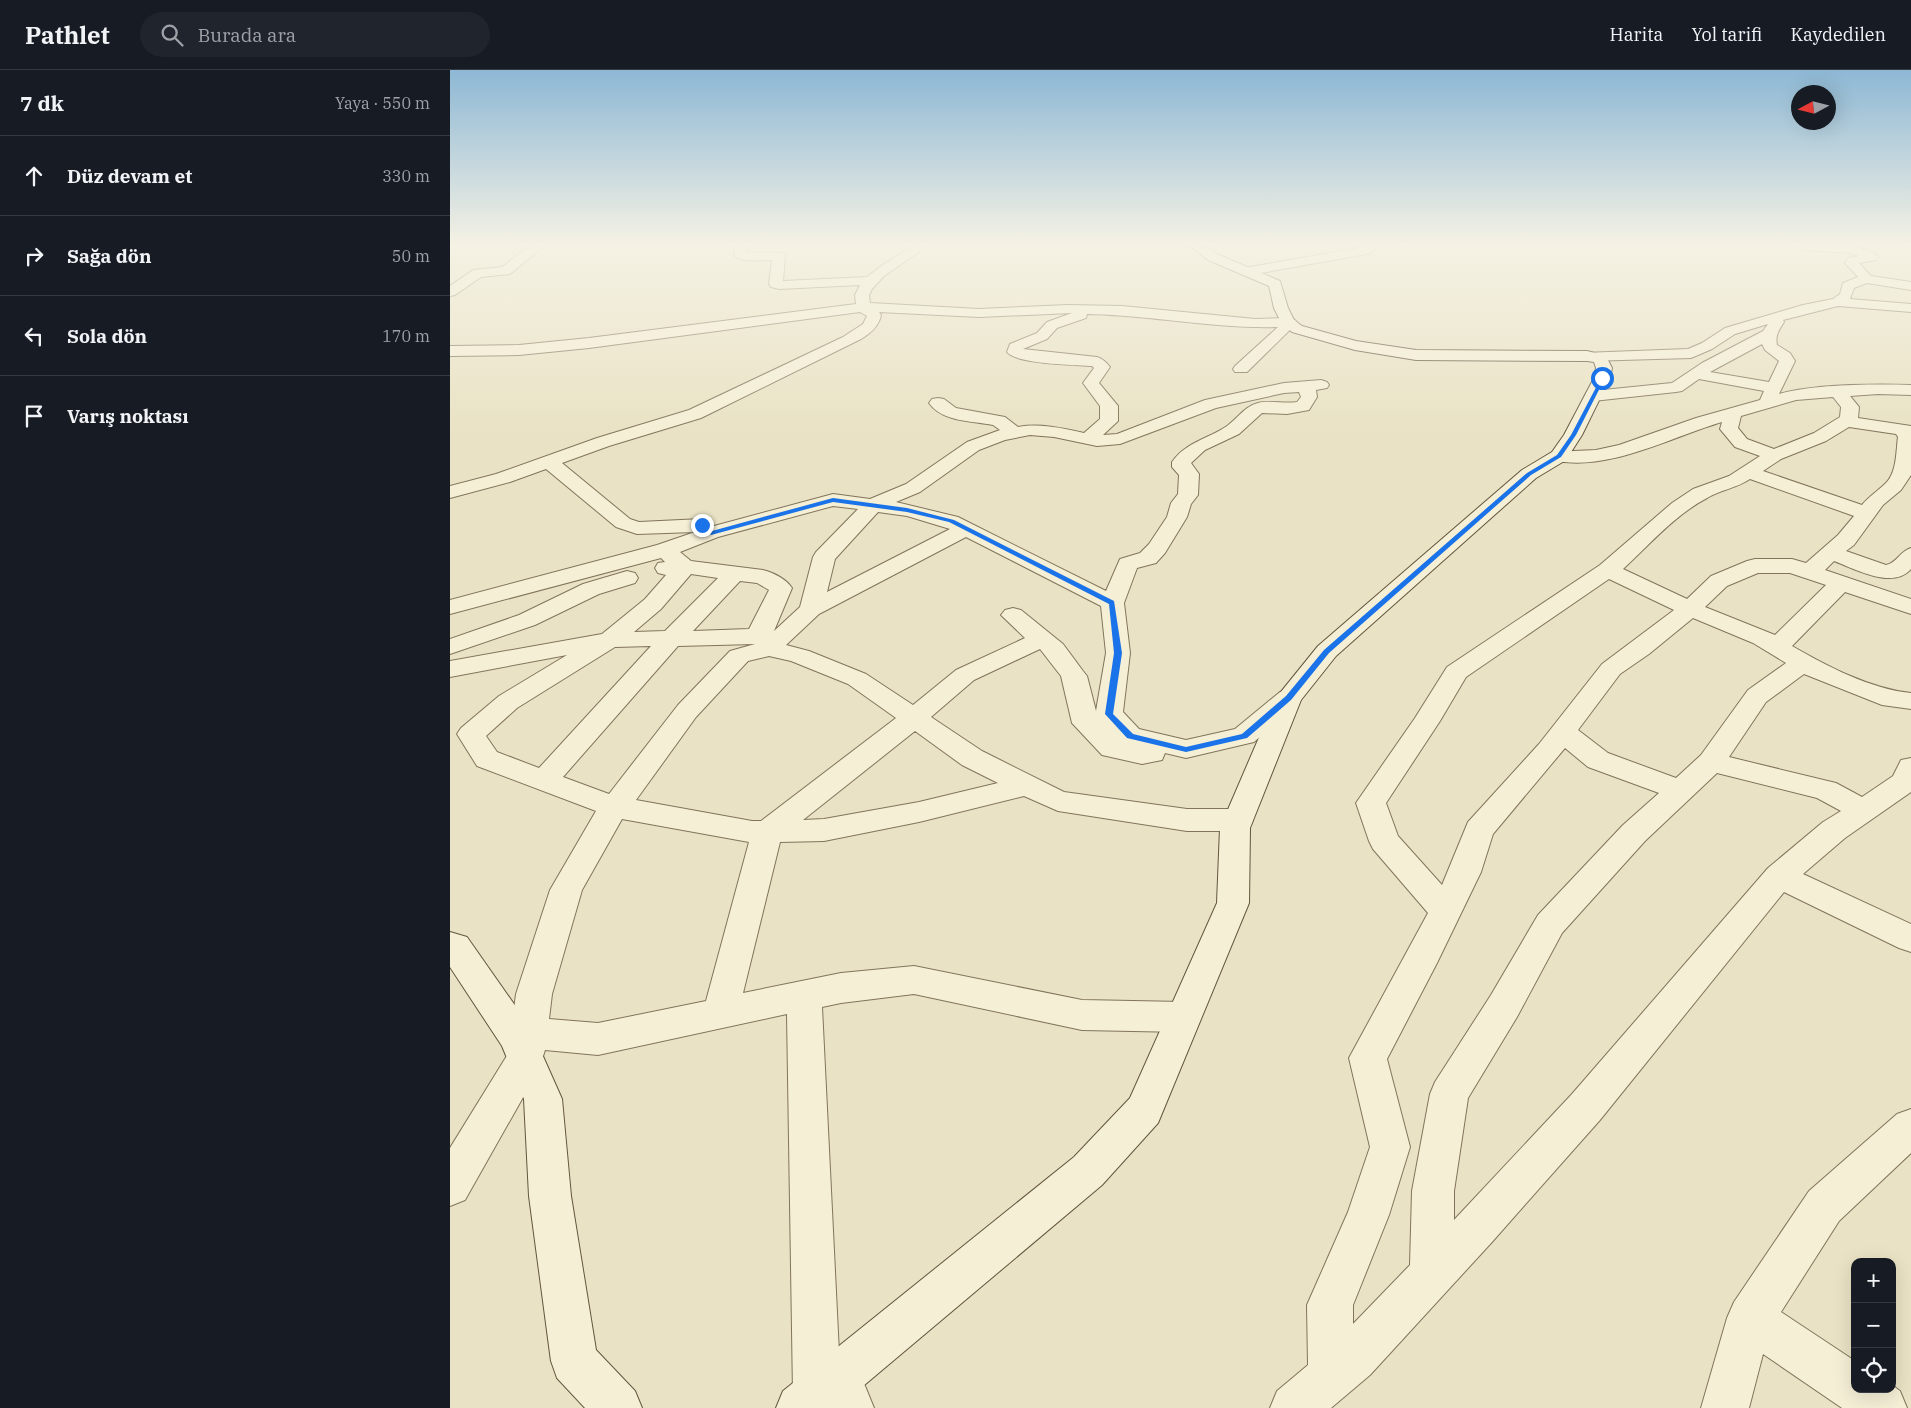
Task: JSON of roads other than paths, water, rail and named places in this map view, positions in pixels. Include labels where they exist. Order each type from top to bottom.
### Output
[{"type":"street","points":[[453,352],[519,350],[589,343],[860,307]]},
{"type":"street","points":[[450,492],[503,478],[611,440],[695,414],[865,330],[874,321],[874,315],[864,307]]},
{"type":"street","points":[[872,307],[979,313],[1122,310],[1255,323],[1289,323]]},
{"type":"street","points":[[1281,307],[1289,323],[1297,329],[1355,345],[1416,355],[1587,356],[1669,355],[1691,352],[1707,346],[1730,331],[1811,307]]},
{"type":"street","points":[[1886,307],[1911,308]]},
{"type":"street","points":[[1891,308],[1911,325]]},
{"type":"street","points":[[1088,439],[1109,421],[1109,406],[1091,383],[1102,367],[1097,362],[1021,355],[1015,352],[1015,347],[1028,340],[1042,336],[1052,325],[1096,310]]},
{"type":"street","points":[[1559,456],[1596,456],[1625,449],[1676,430],[1733,414],[1770,396],[1787,361],[1785,356],[1770,347],[1767,340],[1769,334],[1783,315]]},
{"type":"street","points":[[1241,369],[1289,323]]},
{"type":"street","points":[[1593,396],[1676,387],[1769,334]]},
{"type":"street","points":[[1013,615],[1054,649],[1074,676],[1086,723],[1112,749],[1142,755],[1186,749],[1244,736],[1289,698],[1326,651],[1522,480],[1559,456],[1573,435],[1602,378],[1604,368],[1600,359],[1587,356]]},
{"type":"street","points":[[1696,374],[1770,396],[1795,396],[1878,389],[1911,390]]},
{"type":"street","points":[[812,609],[824,557],[873,505],[913,488],[973,446],[1001,435],[1030,430],[1054,432],[1097,441],[1120,439],[1211,404],[1284,388],[1313,386],[1310,397],[1303,406],[1287,408],[1262,406],[1233,430],[1199,446],[1181,462],[1182,467],[1190,474],[1188,495],[1157,548],[1148,558],[1128,564],[1112,603],[1118,653],[1108,714],[1130,736],[1186,749]]},
{"type":"street","points":[[1446,911],[1384,841],[1371,803],[1427,721],[1456,672],[1608,570],[1679,507],[1700,493],[1736,480],[1774,455],[1820,437],[1849,419],[1850,407],[1837,391]]},
{"type":"street","points":[[938,403],[951,412],[999,421],[1015,433]]},
{"type":"street","points":[[1733,414],[1729,429],[1740,443],[1774,455]]},
{"type":"street","points":[[1820,562],[1846,540],[1866,513],[1905,479],[1902,474],[1907,430],[1846,421]]},
{"type":"street","points":[[549,462],[623,524],[637,528],[702,525],[711,533]]},
{"type":"street","points":[[1747,472],[1866,513]]},
{"type":"street","points":[[450,647],[528,620],[591,589],[659,569],[711,533],[833,500],[907,510],[951,521],[1112,603]]},
{"type":"street","points":[[451,1184],[527,1045],[534,994],[566,890],[615,807],[687,711],[739,656],[766,642],[812,609],[967,528]]},
{"type":"street","points":[[1332,1376],[1330,1305],[1368,1215],[1390,1148],[1368,1058],[1465,872],[1479,830],[1611,669],[1640,649],[1690,608],[1719,581],[1755,566],[1792,566],[1820,562],[1885,572],[1899,569],[1911,555]]},
{"type":"street","points":[[675,558],[653,604],[610,640],[508,702],[471,734],[487,759],[615,807],[752,832],[824,830],[919,812],[1029,786]]},
{"type":"street","points":[[450,607],[675,558],[735,573],[763,577],[782,588],[761,630],[766,642]]},
{"type":"street","points":[[1820,562],[1842,582],[1911,607]]},
{"type":"street","points":[[1608,570],[1690,608],[1762,638],[1819,672],[1891,699],[1911,701]]},
{"type":"street","points":[[544,780],[671,638],[735,573]]},
{"type":"street","points":[[1432,1275],[1434,1191],[1449,1094],[1504,1006],[1550,924],[1634,833],[1712,762],[1757,696],[1790,655],[1842,582]]},
{"type":"street","points":[[450,669],[610,640],[671,638],[766,642],[857,679],[972,758],[1058,801],[1187,820],[1238,820]]},
{"type":"street","points":[[721,1012],[767,832],[913,719],[965,675],[1042,639]]},
{"type":"street","points":[[826,1396],[1088,1171],[1144,1110],[1233,903],[1235,828],[1289,698]]},
{"type":"street","points":[[1562,731],[1598,760],[1681,790]]},
{"type":"street","points":[[1712,762],[1826,790],[1863,810]]},
{"type":"street","points":[[1294,1408],[1353,1358],[1586,1107],[1779,876],[1834,830],[1905,782],[1911,767]]},
{"type":"street","points":[[1779,876],[1911,939]]},
{"type":"street","points":[[450,945],[455,947],[518,1038],[527,1045],[543,1099],[550,1196],[574,1362],[618,1408]]},
{"type":"street","points":[[527,1045],[598,1039],[841,988],[914,980],[1082,1015],[1183,1017]]},
{"type":"street","points":[[804,995],[826,1396]]},
{"type":"street","points":[[1725,1408],[1750,1318],[1824,1206],[1911,1127]]},
{"type":"street","points":[[1750,1318],[1851,1386]]},
{"type":"street","points":[[1861,1393],[1883,1408]]}]
